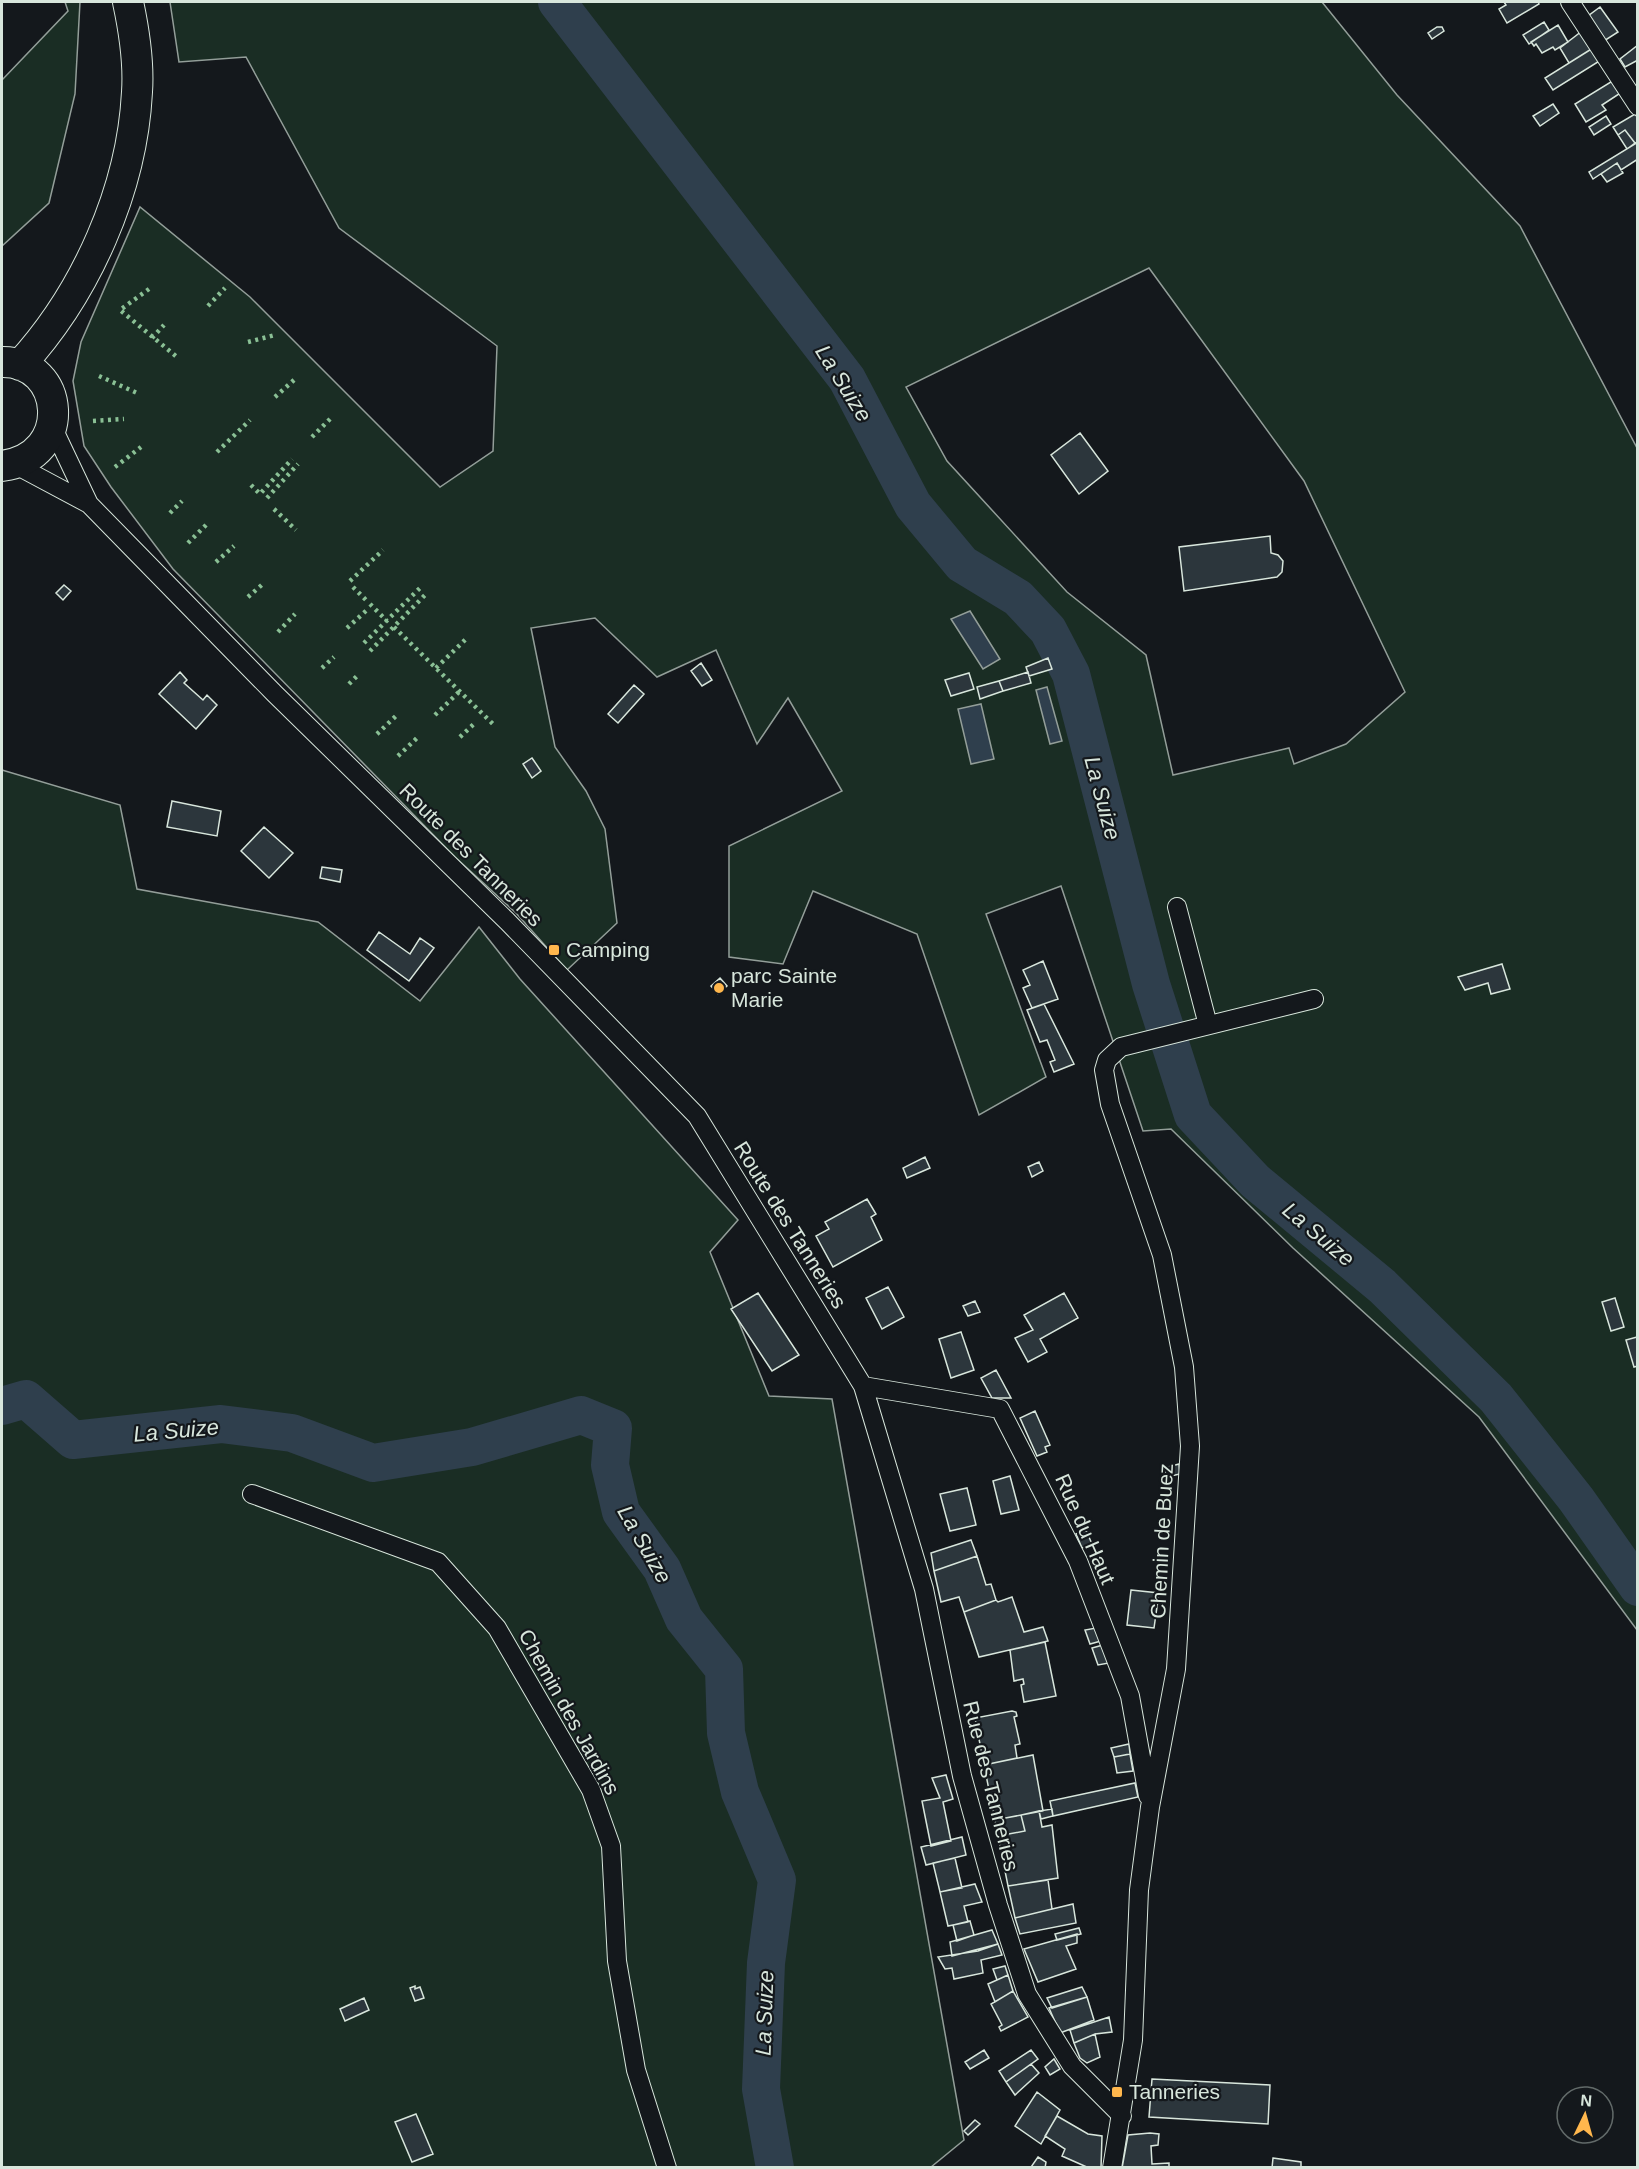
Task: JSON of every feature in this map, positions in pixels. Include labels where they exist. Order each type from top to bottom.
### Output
[{"type":"main road","points":[[11,363],[43,340],[76,288],[108,220],[127,163],[137,92],[128,2]]},
{"type":"main road","points":[[8,465],[38,451],[52,426],[54,411],[47,390],[33,372],[11,363]]},
{"type":"street","points":[[1570,2],[1638,106]]},
{"type":"street","name":"Route des Tanneries","points":[[52,426],[89,504],[275,694],[507,921],[697,1116],[863,1386]]},
{"type":"street","name":"Route des Tanneries","points":[[8,465],[89,504]]},
{"type":"street","points":[[1177,908],[1208,1025]]},
{"type":"street","name":"Chemin de Buez","points":[[1122,2116],[1133,2040],[1138,1890],[1150,1807],[1176,1669],[1190,1446],[1184,1367],[1162,1255],[1110,1104],[1104,1070],[1113,1053],[1144,1040],[1314,999]]},
{"type":"street","name":"Rue du Haut","points":[[863,1386],[1000,1409],[1078,1562],[1130,1696],[1150,1807]]},
{"type":"street","name":"Rue des Tanneries","points":[[863,1386],[924,1589],[962,1776],[998,1905],[1028,1994],[1072,2066],[1122,2116]]},
{"type":"street","name":"Chemin des Jardins","points":[[252,1494],[438,1562],[497,1628],[591,1790],[611,1846],[617,1961],[634,2060],[667,2168]]},
{"type":"street","points":[[1112,2168],[1122,2116]]},
{"type":"green space","points":[[65,2],[80,2],[75,94],[49,203],[2,246],[2,80],[68,11]]},
{"type":"green space","points":[[170,2],[1322,2],[1397,95],[1520,226],[1637,448],[1637,1630],[1479,1417],[1293,1248],[1171,1129],[1143,1131],[1061,886],[986,914],[1046,1077],[979,1115],[917,934],[813,891],[783,964],[729,957],[729,846],[842,791],[788,698],[757,744],[716,650],[657,677],[595,618],[531,628],[555,747],[586,791],[605,829],[617,923],[567,970],[516,913],[455,857],[173,569],[111,487],[84,446],[73,381],[81,342],[140,207],[250,297],[440,487],[493,451],[497,346],[339,228],[246,57],[179,62]],"holes":[[[1149,268],[1304,481],[1405,692],[1346,744],[1294,764],[1289,748],[1173,775],[1146,655],[1067,592],[947,461],[906,387]]]},
{"type":"green space","points":[[2,770],[120,805],[137,889],[318,922],[420,1001],[479,927],[520,979],[738,1220],[710,1252],[769,1396],[832,1399],[964,2140],[931,2167],[2,2167]]},
{"type":"water","points":[[970,611],[1000,659],[983,669],[951,619]]},
{"type":"water","points":[[1047,687],[1062,741],[1050,744],[1036,690]]},
{"type":"water","points":[[981,704],[994,759],[971,764],[958,709]]},
{"type":"building","points":[[1504,2],[1538,2],[1539,4],[1507,23],[1499,9],[1506,5]]},
{"type":"building","points":[[1600,7],[1618,32],[1604,41],[1588,16]]},
{"type":"building","points":[[1544,22],[1549,30],[1529,44],[1523,35]]},
{"type":"building","points":[[1558,25],[1568,42],[1555,50],[1553,47],[1542,53],[1536,44],[1534,46],[1531,42]]},
{"type":"building","points":[[1437,27],[1442,27],[1444,31],[1432,39],[1428,33]]},
{"type":"building","points":[[1582,31],[1593,48],[1569,63],[1560,48]]},
{"type":"building","points":[[1638,45],[1638,60],[1625,67],[1620,59]]},
{"type":"building","points":[[1593,48],[1601,60],[1553,90],[1545,78]]},
{"type":"building","points":[[1614,80],[1622,92],[1602,105],[1606,110],[1586,122],[1575,104]]},
{"type":"building","points":[[1553,104],[1559,113],[1540,126],[1533,116]]},
{"type":"building","points":[[1635,114],[1638,118],[1638,142],[1635,143],[1625,130],[1618,135],[1613,127]]},
{"type":"building","points":[[1606,116],[1611,124],[1594,135],[1589,127]]},
{"type":"building","points":[[1625,130],[1635,143],[1627,149],[1618,135]]},
{"type":"building","points":[[1638,142],[1638,159],[1621,170],[1617,163],[1593,179],[1589,172]]},
{"type":"building","points":[[1617,163],[1623,173],[1607,182],[1601,174]]},
{"type":"building","points":[[1080,433],[1108,471],[1079,494],[1051,455]]},
{"type":"building","points":[[1270,536],[1271,553],[1278,555],[1283,561],[1282,572],[1277,577],[1184,591],[1179,547]]},
{"type":"building","points":[[64,585],[71,591],[63,600],[56,593]]},
{"type":"building","points":[[1048,658],[1052,669],[1029,676],[1026,667]]},
{"type":"building","points":[[701,663],[712,680],[702,686],[691,671]]},
{"type":"building","points":[[180,672],[187,680],[184,683],[203,700],[207,695],[217,705],[196,729],[159,694]]},
{"type":"building","points":[[1028,672],[1031,683],[1003,691],[999,681]]},
{"type":"building","points":[[969,673],[974,689],[951,696],[945,680]]},
{"type":"building","points":[[999,681],[1003,691],[980,699],[977,687]]},
{"type":"building","points":[[634,685],[644,694],[618,723],[608,714]]},
{"type":"building","points":[[532,758],[541,771],[532,778],[523,764]]},
{"type":"building","points":[[172,801],[221,811],[217,836],[167,827]]},
{"type":"building","points":[[264,827],[293,853],[269,878],[241,851]]},
{"type":"building","points":[[322,867],[342,870],[340,882],[320,878]]},
{"type":"building","points":[[379,932],[410,954],[420,938],[434,948],[409,981],[367,950]]},
{"type":"building","points":[[1043,961],[1058,999],[1032,1008],[1023,988],[1030,985],[1023,970]]},
{"type":"building","points":[[1502,964],[1510,989],[1491,994],[1488,983],[1465,990],[1458,977]]},
{"type":"building","points":[[720,978],[727,986],[718,994],[711,986]]},
{"type":"building","points":[[1044,1004],[1074,1064],[1054,1072],[1050,1062],[1055,1060],[1047,1040],[1040,1042],[1027,1010]]},
{"type":"building","points":[[925,1157],[930,1168],[907,1178],[903,1168]]},
{"type":"building","points":[[1039,1162],[1043,1171],[1032,1177],[1028,1167]]},
{"type":"building","points":[[867,1199],[876,1214],[871,1217],[882,1240],[833,1267],[816,1236],[829,1229],[825,1222]]},
{"type":"building","points":[[888,1287],[904,1317],[882,1329],[866,1298]]},
{"type":"building","points":[[758,1293],[799,1355],[772,1371],[731,1309]]},
{"type":"building","points":[[1064,1293],[1078,1318],[1040,1339],[1047,1352],[1028,1362],[1015,1338],[1033,1330],[1024,1315]]},
{"type":"building","points":[[1615,1298],[1624,1327],[1611,1331],[1602,1302]]},
{"type":"building","points":[[975,1301],[980,1312],[968,1316],[963,1306]]},
{"type":"building","points":[[961,1332],[974,1370],[951,1378],[939,1339]]},
{"type":"building","points":[[1637,1337],[1638,1366],[1634,1367],[1626,1340]]},
{"type":"building","points":[[996,1370],[1011,1398],[992,1398],[981,1378]]},
{"type":"building","points":[[1035,1411],[1050,1445],[1045,1447],[1047,1452],[1037,1456],[1020,1418]]},
{"type":"building","points":[[1179,1464],[1180,1474],[1166,1477],[1164,1468]]},
{"type":"building","points":[[1010,1476],[1019,1510],[1001,1514],[993,1481]]},
{"type":"building","points":[[967,1488],[976,1525],[950,1531],[940,1494]]},
{"type":"building","points":[[1086,1530],[1092,1544],[1082,1548],[1076,1534]]},
{"type":"building","points":[[971,1540],[977,1556],[934,1571],[931,1553]]},
{"type":"building","points":[[977,1556],[986,1585],[991,1584],[996,1600],[964,1612],[959,1597],[941,1602],[934,1571]]},
{"type":"building","points":[[1131,1590],[1159,1593],[1154,1628],[1127,1625]]},
{"type":"building","points":[[1012,1597],[1024,1632],[1043,1627],[1048,1641],[979,1657],[964,1612],[996,1600],[998,1602]]},
{"type":"building","points":[[1096,1628],[1101,1641],[1090,1644],[1085,1630]]},
{"type":"building","points":[[1045,1642],[1056,1696],[1024,1702],[1021,1685],[1024,1684],[1023,1679],[1014,1681],[1010,1650]]},
{"type":"building","points":[[1103,1645],[1109,1663],[1098,1665],[1092,1648]]},
{"type":"building","points":[[1016,1712],[1017,1716],[1014,1717],[1020,1744],[1015,1745],[1017,1758],[984,1765],[975,1718]]},
{"type":"building","points":[[1129,1744],[1130,1754],[1114,1757],[1111,1748]]},
{"type":"building","points":[[1130,1754],[1133,1771],[1117,1773],[1114,1757]]},
{"type":"building","points":[[1033,1755],[1043,1811],[995,1820],[984,1765]]},
{"type":"building","points":[[946,1775],[953,1799],[943,1802],[951,1841],[931,1846],[922,1801],[940,1798],[932,1778]]},
{"type":"building","points":[[1135,1783],[1138,1797],[1053,1816],[1050,1801]]},
{"type":"building","points":[[1052,1809],[1053,1816],[1041,1819],[1039,1811]]},
{"type":"building","points":[[1039,1811],[1042,1827],[1052,1825],[1058,1878],[1008,1886],[998,1836],[1025,1831],[1021,1815]]},
{"type":"building","points":[[1021,1815],[1025,1831],[998,1836],[995,1820]]},
{"type":"building","points":[[962,1837],[966,1855],[926,1865],[921,1847]]},
{"type":"building","points":[[955,1858],[962,1888],[940,1892],[933,1863]]},
{"type":"building","points":[[1048,1880],[1052,1909],[1015,1918],[1008,1886]]},
{"type":"building","points":[[975,1884],[982,1902],[964,1906],[968,1922],[948,1926],[940,1892]]},
{"type":"building","points":[[1073,1904],[1076,1923],[1020,1934],[1015,1918]]},
{"type":"building","points":[[970,1921],[974,1935],[957,1941],[953,1925]]},
{"type":"building","points":[[1079,1928],[1081,1934],[1057,1940],[1055,1934]]},
{"type":"building","points":[[992,1930],[998,1944],[952,1956],[950,1942]]},
{"type":"building","points":[[1077,1934],[1077,1943],[1066,1946],[1076,1969],[1038,1982],[1024,1949]]},
{"type":"building","points":[[998,1944],[1002,1955],[981,1960],[983,1973],[954,1979],[952,1968],[945,1969],[938,1957],[978,1951]]},
{"type":"building","points":[[1005,1966],[1008,1975],[997,1980],[993,1969]]},
{"type":"building","points":[[1008,1975],[1013,1991],[995,2002],[988,1984]]},
{"type":"building","points":[[415,1986],[415,1989],[420,1987],[424,1998],[415,2001],[410,1988]]},
{"type":"building","points":[[1082,1987],[1087,1997],[1052,2008],[1047,1998]]},
{"type":"building","points":[[1013,1991],[1028,2017],[1001,2031],[999,2027],[1002,2025],[991,2004]]},
{"type":"building","points":[[1087,1997],[1094,2020],[1060,2033],[1049,2008]]},
{"type":"building","points":[[364,1998],[369,2010],[345,2021],[340,2009]]},
{"type":"building","points":[[1109,2017],[1112,2032],[1095,2034],[1074,2043],[1070,2030]]},
{"type":"building","points":[[1095,2034],[1100,2057],[1087,2063],[1080,2058],[1074,2043]]},
{"type":"building","points":[[984,2050],[989,2058],[970,2069],[965,2062]]},
{"type":"building","points":[[1031,2050],[1038,2059],[1006,2082],[999,2071]]},
{"type":"building","points":[[1054,2059],[1060,2069],[1050,2075],[1045,2067]]},
{"type":"building","points":[[1031,2064],[1039,2073],[1015,2095],[1006,2082]]},
{"type":"building","points":[[1152,2079],[1270,2085],[1268,2124],[1149,2117]]},
{"type":"building","points":[[1037,2092],[1060,2110],[1041,2144],[1015,2126]]},
{"type":"building","points":[[416,2114],[433,2154],[412,2162],[395,2122]]},
{"type":"building","points":[[1057,2116],[1088,2134],[1102,2136],[1101,2168],[1089,2168],[1062,2156],[1065,2149],[1045,2136]]},
{"type":"building","points":[[975,2120],[980,2124],[968,2135],[964,2131]]},
{"type":"building","points":[[1159,2134],[1158,2145],[1151,2146],[1152,2164],[1169,2163],[1169,2168],[1122,2168],[1128,2135]]},
{"type":"building","points":[[1038,2157],[1046,2162],[1045,2168],[1031,2167]]},
{"type":"building","points":[[1273,2158],[1301,2162],[1301,2168],[1272,2168]]},
{"type":"waterway","name":"La Suize","points":[[557,2],[847,379],[913,505],[962,564],[1018,598],[1048,630],[1071,674],[1151,984],[1193,1115],[1255,1181],[1382,1286],[1496,1398],[1576,1499],[1638,1587]]},
{"type":"waterway","name":"La Suize","points":[[2,1406],[26,1399],[73,1440],[221,1424],[292,1433],[373,1463],[472,1447],[581,1415],[613,1428],[610,1465],[621,1512],[662,1569],[684,1619],[724,1669],[726,1733],[740,1792],[777,1880],[766,1963],[761,2089],[775,2168]]},
{"type":"hedge","points":[[208,306],[225,288]]},
{"type":"hedge","points":[[149,289],[120,310],[177,357]]},
{"type":"hedge","points":[[152,338],[164,325]]},
{"type":"hedge","points":[[248,342],[275,335]]},
{"type":"hedge","points":[[99,376],[137,393]]},
{"type":"hedge","points":[[275,397],[294,380]]},
{"type":"hedge","points":[[312,437],[332,417]]},
{"type":"hedge","points":[[93,421],[124,419]]},
{"type":"hedge","points":[[217,452],[250,420]]},
{"type":"hedge","points":[[115,467],[141,447]]},
{"type":"hedge","points":[[251,485],[260,494],[292,459]]},
{"type":"hedge","points":[[267,498],[298,464]]},
{"type":"hedge","points":[[170,513],[182,501]]},
{"type":"hedge","points":[[274,509],[296,530]]},
{"type":"hedge","points":[[188,543],[208,523]]},
{"type":"hedge","points":[[216,562],[234,546]]},
{"type":"hedge","points":[[350,581],[383,550]]},
{"type":"hedge","points":[[248,597],[264,583]]},
{"type":"hedge","points":[[353,587],[366,600]]},
{"type":"hedge","points":[[364,643],[420,588]]},
{"type":"hedge","points":[[370,651],[426,594]]},
{"type":"hedge","points":[[370,604],[387,621]]},
{"type":"hedge","points":[[347,628],[367,610]]},
{"type":"hedge","points":[[278,632],[295,614]]},
{"type":"hedge","points":[[394,627],[494,725]]},
{"type":"hedge","points":[[436,668],[466,639]]},
{"type":"hedge","points":[[322,668],[334,657]]},
{"type":"hedge","points":[[349,684],[359,674]]},
{"type":"hedge","points":[[435,715],[460,691]]},
{"type":"hedge","points":[[377,734],[397,715]]},
{"type":"hedge","points":[[460,737],[475,723]]},
{"type":"hedge","points":[[398,756],[417,738]]},
{"type":"place","name":"Camping","points":[[554,950]]},
{"type":"place","name":"parc Sainte Marie","points":[[719,988]]},
{"type":"place","name":"Tanneries","points":[[1117,2092]]}]
